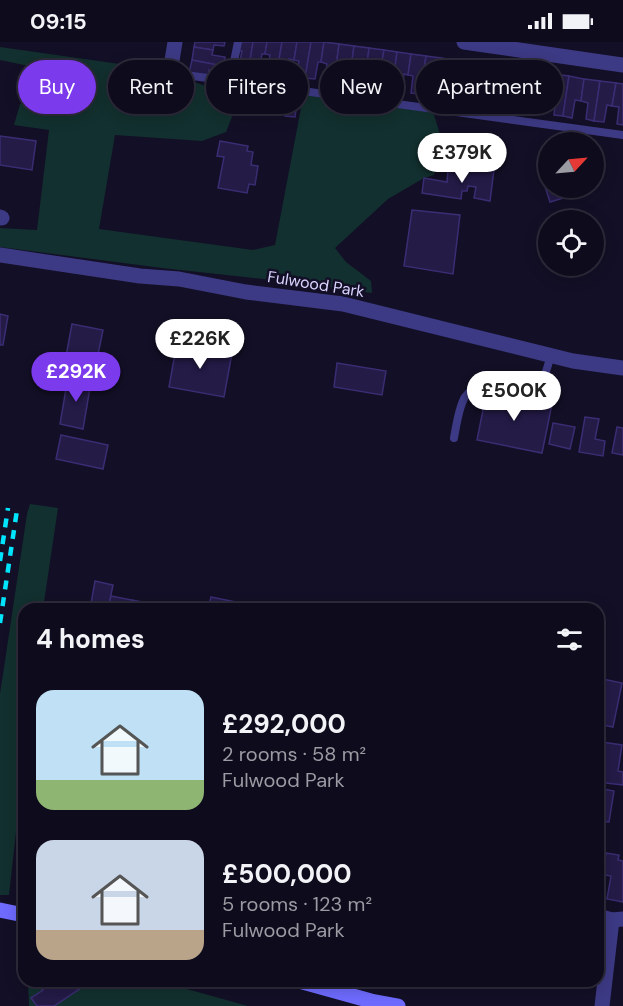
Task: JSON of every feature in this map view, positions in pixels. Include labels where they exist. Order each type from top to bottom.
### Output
[{"type":"street","points":[[173,60],[176,42]]},
{"type":"street","points":[[465,42],[623,65]]},
{"type":"street","name":"Fulwood Park","points":[[0,255],[140,276],[179,279],[246,292],[343,304],[573,361],[623,368]]},
{"type":"street","points":[[3,911],[18,914]]},
{"type":"street","points":[[604,986],[611,918]]},
{"type":"street","points":[[321,987],[398,1006]]},
{"type":"street","points":[[602,1006],[604,987]]},
{"type":"lane","points":[[234,60],[238,42]]},
{"type":"lane","points":[[308,92],[623,135]]},
{"type":"lane","points":[[454,438],[463,399],[472,390],[482,385],[492,384],[531,388],[540,382],[545,374],[551,355]]},
{"type":"green space","points":[[0,47],[92,60],[18,60],[18,64],[0,60]]},
{"type":"green space","points":[[96,61],[108,62],[108,114],[194,114],[194,82],[206,86],[206,114],[233,114],[226,132],[202,141],[115,135],[99,229],[253,250],[275,245],[300,114],[308,114],[308,93],[320,94],[320,114],[404,114],[404,107],[416,108],[416,114],[434,114],[442,141],[434,175],[424,178],[388,199],[335,248],[346,262],[371,281],[372,293],[0,247],[0,228],[37,230],[49,130],[14,125],[18,111],[18,114],[96,114]]},
{"type":"green space","points":[[30,504],[58,508],[44,603],[18,603],[18,814],[9,895],[0,895],[0,694]]},
{"type":"green space","points":[[28,987],[180,987],[248,1006],[29,1006]]},
{"type":"building","points":[[195,42],[225,42],[224,46],[214,45],[213,50],[194,47]]},
{"type":"building","points":[[240,42],[253,42],[250,60],[240,60],[242,51],[239,51]]},
{"type":"building","points":[[253,42],[267,42],[265,54],[262,54],[261,60],[250,60]]},
{"type":"building","points":[[267,42],[282,42],[279,60],[269,60],[270,55],[265,54]]},
{"type":"building","points":[[282,42],[297,42],[294,60],[279,60]]},
{"type":"building","points":[[297,42],[311,42],[308,60],[294,60]]},
{"type":"building","points":[[311,42],[324,42],[315,79],[308,78]]},
{"type":"building","points":[[324,42],[339,44],[337,60],[321,60]]},
{"type":"building","points":[[339,44],[354,46],[352,60],[337,60]]},
{"type":"building","points":[[354,46],[369,48],[367,60],[352,60]]},
{"type":"building","points":[[194,47],[213,50],[212,55],[225,57],[224,60],[206,60],[206,63],[192,60]]},
{"type":"building","points":[[369,48],[384,50],[382,60],[367,60]]},
{"type":"building","points":[[384,50],[397,52],[396,60],[382,60]]},
{"type":"building","points":[[397,52],[411,54],[408,75],[404,74],[404,60],[396,60]]},
{"type":"building","points":[[411,54],[426,56],[425,60],[416,60],[416,94],[411,93],[413,76],[408,75]]},
{"type":"building","points":[[426,56],[441,58],[441,60],[425,60]]},
{"type":"building","points":[[194,60],[206,63],[206,76],[194,74]]},
{"type":"building","points":[[563,75],[569,76],[563,116],[554,115],[563,114]]},
{"type":"building","points":[[569,76],[584,79],[581,101],[575,100],[572,118],[563,116]]},
{"type":"building","points":[[584,79],[600,81],[594,121],[586,119],[588,103],[581,101]]},
{"type":"building","points":[[600,81],[616,83],[612,106],[607,105],[604,122],[594,121]]},
{"type":"building","points":[[616,83],[623,84],[623,125],[617,124],[619,107],[612,106]]},
{"type":"building","points":[[285,114],[295,114],[295,117],[285,116]]},
{"type":"building","points":[[0,136],[36,141],[32,170],[0,165]]},
{"type":"building","points":[[220,141],[248,146],[247,151],[253,152],[251,165],[258,166],[255,185],[249,184],[247,193],[218,188],[224,157],[217,156]]},
{"type":"building","points":[[467,167],[494,170],[490,201],[474,198],[476,187],[468,186],[467,191],[462,191],[461,199],[422,193],[424,178],[447,182],[448,170],[467,173]]},
{"type":"building","points":[[549,198],[563,198],[550,202]]},
{"type":"building","points":[[412,210],[460,215],[453,274],[404,266]]},
{"type":"building","points":[[0,314],[8,316],[3,345],[0,345]]},
{"type":"building","points":[[72,324],[103,330],[93,379],[63,372]]},
{"type":"building","points":[[177,342],[232,353],[224,397],[169,387]]},
{"type":"building","points":[[337,363],[386,371],[382,395],[334,387]]},
{"type":"building","points":[[68,377],[91,382],[83,429],[60,424]]},
{"type":"building","points":[[487,390],[552,404],[542,453],[477,440]]},
{"type":"building","points":[[585,417],[599,419],[595,439],[605,441],[603,456],[579,452]]},
{"type":"building","points":[[553,423],[575,427],[570,449],[549,444]]},
{"type":"building","points":[[617,427],[623,428],[623,455],[612,453]]},
{"type":"building","points":[[61,435],[108,445],[103,469],[56,459]]},
{"type":"building","points":[[95,581],[113,585],[109,603],[91,603]]},
{"type":"building","points":[[111,596],[132,600],[132,603],[109,603]]},
{"type":"building","points":[[211,597],[241,603],[210,603]]},
{"type":"building","points":[[132,600],[148,603],[132,603]]},
{"type":"building","points":[[604,679],[622,683],[613,727],[604,725]]},
{"type":"building","points":[[604,742],[622,745],[618,771],[623,772],[623,785],[604,783]]},
{"type":"building","points":[[604,789],[614,791],[609,822],[604,822]]},
{"type":"building","points":[[606,853],[619,855],[618,860],[623,861],[623,902],[607,899],[611,876],[604,875]]},
{"type":"building","points":[[41,987],[81,988],[54,1006],[37,1006],[31,998],[43,990]]},
{"type":"railway","points":[[0,561],[8,508]]},
{"type":"railway","points":[[0,623],[17,510]]}]
